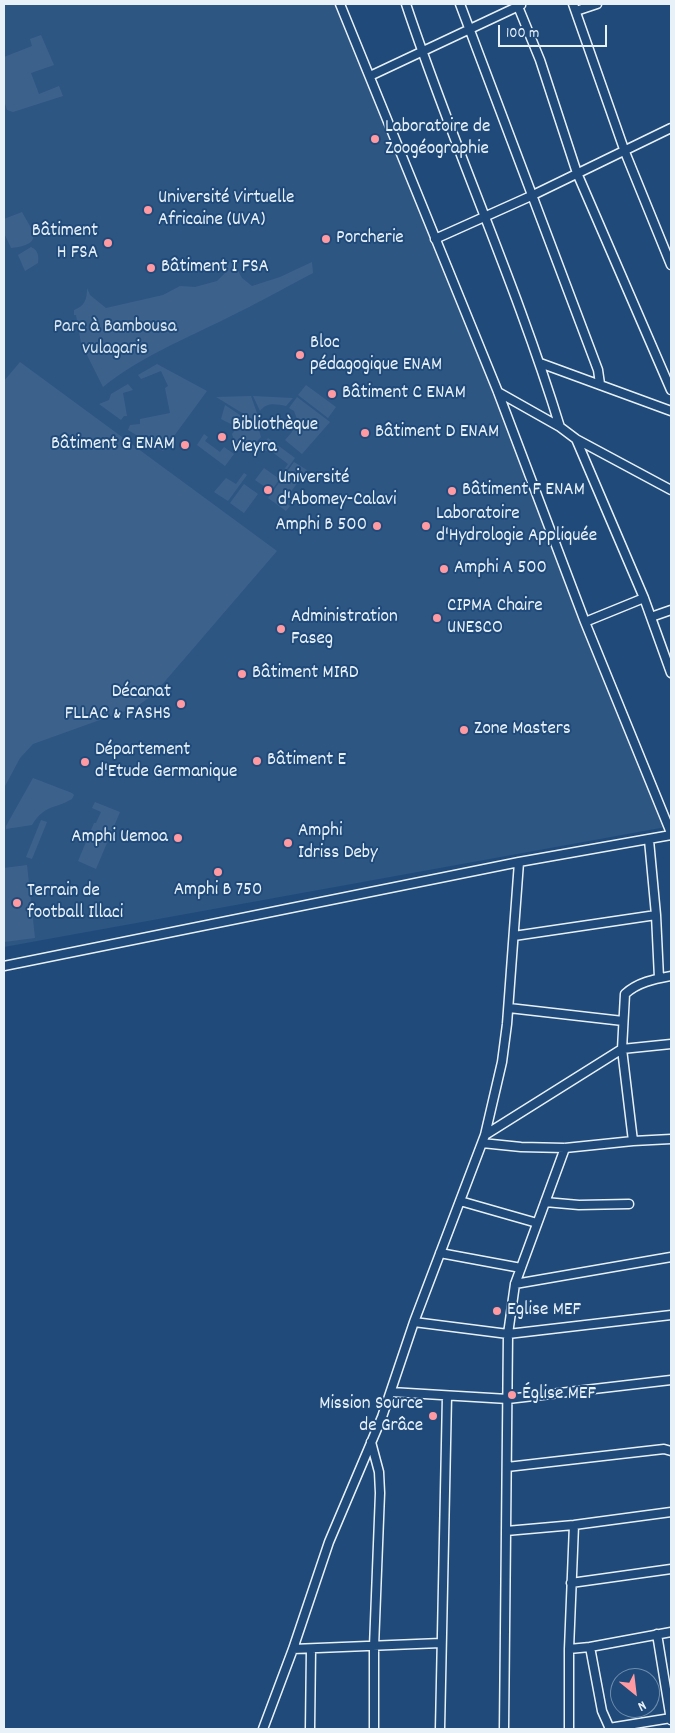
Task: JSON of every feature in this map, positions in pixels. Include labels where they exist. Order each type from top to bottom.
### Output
[{"type":"street","points":[[4,966],[519,862],[649,840],[671,834],[585,622],[498,392],[340,4]]},
{"type":"street","points":[[406,4],[484,218],[540,363],[560,427]]},
{"type":"street","points":[[460,4],[598,370],[600,384]]},
{"type":"street","points":[[370,76],[519,4],[540,60],[577,173],[671,390]]},
{"type":"street","points":[[597,4],[574,8],[625,152],[671,264]]},
{"type":"street","points":[[435,239],[484,218],[671,129]]},
{"type":"street","points":[[540,363],[671,411]]},
{"type":"street","points":[[498,392],[560,427],[576,439],[671,490]]},
{"type":"street","points":[[576,439],[644,598],[671,673]]},
{"type":"street","points":[[585,622],[644,598]]},
{"type":"street","points":[[651,617],[671,610]]},
{"type":"street","points":[[649,840],[656,915],[659,978]]},
{"type":"street","points":[[263,1729],[293,1649],[329,1542],[372,1442],[414,1322],[484,1139],[503,1056],[509,1008],[519,862]]},
{"type":"street","points":[[514,936],[656,915]]},
{"type":"street","points":[[633,1141],[622,1048],[622,1021],[626,994],[633,987],[671,976]]},
{"type":"street","points":[[509,1008],[622,1021]]},
{"type":"street","points":[[484,1139],[622,1048],[671,1044]]},
{"type":"street","points":[[484,1139],[521,1147],[565,1148],[671,1139]]},
{"type":"street","points":[[504,1729],[508,1334],[516,1284],[565,1148]]},
{"type":"street","points":[[460,1201],[537,1223]]},
{"type":"street","points":[[546,1202],[579,1205],[629,1204]]},
{"type":"street","points":[[440,1253],[521,1268]]},
{"type":"street","points":[[516,1284],[671,1257]]},
{"type":"street","points":[[414,1322],[508,1334],[671,1315]]},
{"type":"street","points":[[390,1392],[508,1399],[671,1380]]},
{"type":"street","points":[[440,1729],[447,1396]]},
{"type":"street","points":[[372,1442],[380,1493],[374,1647],[374,1729]]},
{"type":"street","points":[[507,1467],[664,1449],[671,1451]]},
{"type":"street","points":[[506,1531],[574,1526],[671,1512]]},
{"type":"street","points":[[569,1729],[569,1649],[574,1526]]},
{"type":"street","points":[[572,1583],[671,1569]]},
{"type":"street","points":[[569,1649],[671,1632]]},
{"type":"street","points":[[590,1647],[602,1711],[609,1729],[671,1719],[657,1634]]},
{"type":"street","points":[[293,1649],[441,1643]]},
{"type":"street","points":[[310,1729],[311,1649]]},
{"type":"shaded area","name":"Université d'Abomey-Calavi","points":[[4,4],[337,4],[501,405],[635,754],[666,827],[4,947]]},
{"type":"green space","points":[[41,35],[54,65],[31,73],[39,94],[59,86],[63,96],[13,112],[7,110],[4,100],[4,57],[32,46],[30,39]]},
{"type":"green space","points":[[22,212],[32,231],[32,240],[29,244],[11,248],[4,233],[4,219]]},
{"type":"green space","points":[[31,247],[37,254],[38,263],[25,271],[18,255]]},
{"type":"green space","name":"Parc à Bambousa vulagaris","points":[[233,261],[242,278],[252,286],[280,277],[312,262],[313,273],[147,358],[103,387],[81,343],[76,315],[74,315],[74,310],[85,302],[87,288],[90,295],[106,308],[163,295],[180,286],[195,287],[217,281],[227,271],[226,263]]},
{"type":"green space","points":[[20,362],[277,551],[154,694],[136,707],[33,744],[20,758],[4,788],[4,381]]},
{"type":"green space","points":[[157,364],[207,391],[163,451],[128,430],[130,425],[140,424],[140,419],[170,413],[165,388],[168,386],[161,371],[141,379],[138,375]]},
{"type":"green space","points":[[128,384],[133,390],[123,393],[127,416],[124,416],[121,420],[99,404],[109,400],[111,394]]},
{"type":"green space","points":[[306,385],[336,407],[328,418],[298,395]]},
{"type":"green space","points":[[251,396],[258,416],[257,422],[216,397]]},
{"type":"green space","points":[[253,396],[293,398],[286,406],[268,405],[260,411]]},
{"type":"green space","points":[[297,397],[330,422],[302,454],[285,440],[292,432],[291,426],[297,419],[294,411],[289,408]]},
{"type":"green space","points":[[225,405],[258,427],[261,437],[247,452],[234,440],[232,434],[237,427],[221,419]]},
{"type":"green space","points":[[204,434],[208,437],[205,441],[220,452],[224,447],[234,454],[225,466],[197,445]]},
{"type":"green space","points":[[268,438],[295,458],[271,491],[255,480],[264,468],[278,478],[288,464],[271,451],[265,451],[260,448]]},
{"type":"green space","points":[[294,462],[307,470],[284,501],[290,506],[286,511],[268,498]]},
{"type":"green space","points":[[244,473],[247,475],[228,501],[214,492],[226,478],[236,484]]},
{"type":"green space","points":[[244,484],[258,494],[244,513],[230,503]]},
{"type":"green space","points":[[33,778],[74,795],[72,799],[45,810],[32,825],[6,829],[6,826]]},
{"type":"green space","points":[[95,802],[120,812],[96,869],[78,861],[94,823],[96,823],[101,812],[92,808]]},
{"type":"green space","points":[[41,820],[47,822],[32,859],[26,857]]},
{"type":"green space","name":"Terrain de football Illaci","points":[[27,865],[35,938],[4,942],[4,868]]},
{"type":"place","name":"Laboratoire de Zoogéographie","points":[[375,139]]},
{"type":"place","name":"Université Virtuelle Africaine (UVA)","points":[[148,210]]},
{"type":"place","name":"Porcherie","points":[[326,239]]},
{"type":"place","name":"Bâtiment H FSA","points":[[108,243]]},
{"type":"place","name":"Bâtiment I FSA","points":[[151,268]]},
{"type":"place","name":"Bloc pédagogique ENAM","points":[[300,355]]},
{"type":"place","name":"Bâtiment C ENAM","points":[[332,394]]},
{"type":"place","name":"Bâtiment D ENAM","points":[[365,433]]},
{"type":"place","name":"Bibliothèque Vieyra","points":[[222,437]]},
{"type":"place","name":"Bâtiment G ENAM","points":[[185,445]]},
{"type":"place","name":"Université d'Abomey-Calavi","points":[[268,490]]},
{"type":"place","name":"Bâtiment F ENAM","points":[[452,491]]},
{"type":"place","name":"Amphi B 500","points":[[377,526]]},
{"type":"place","name":"Laboratoire d'Hydrologie Appliquée","points":[[426,526]]},
{"type":"place","name":"Amphi A 500","points":[[444,569]]},
{"type":"place","name":"CIPMA Chaire UNESCO","points":[[437,618]]},
{"type":"place","name":"Administration Faseg","points":[[281,629]]},
{"type":"place","name":"Bâtiment MIRD","points":[[242,674]]},
{"type":"place","name":"Décanat FLLAC & FASHS","points":[[181,704]]},
{"type":"place","name":"Zone Masters","points":[[464,730]]},
{"type":"place","name":"Bâtiment E","points":[[257,761]]},
{"type":"place","name":"Département d'Etude Germanique","points":[[85,762]]},
{"type":"place","name":"Amphi Uemoa","points":[[178,838]]},
{"type":"place","name":"Amphi Idriss Deby","points":[[288,843]]},
{"type":"place","name":"Amphi B 750","points":[[218,872]]},
{"type":"place","name":"Terrain de football Illaci","points":[[17,903]]},
{"type":"place","name":"Eglise MEF","points":[[497,1311]]},
{"type":"place","name":"Église MEF","points":[[512,1395]]},
{"type":"place","name":"Mission Source de Grâce","points":[[433,1416]]}]
